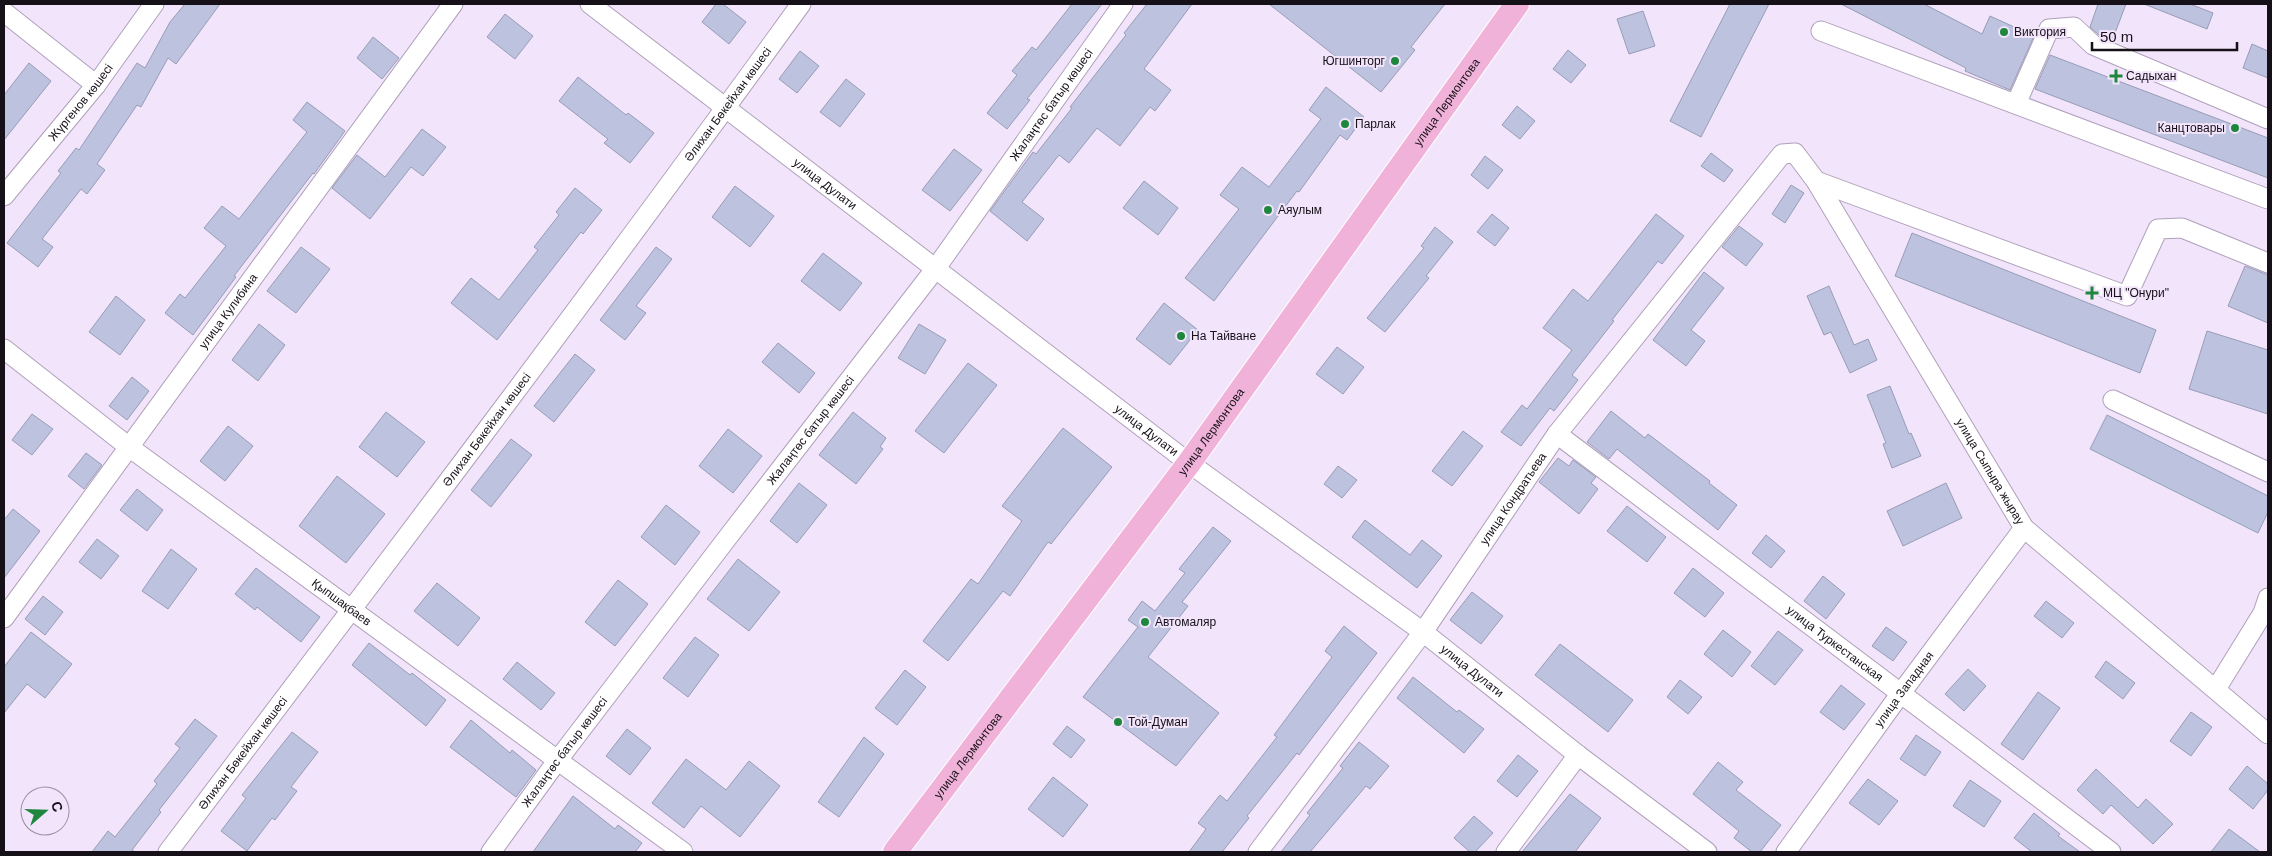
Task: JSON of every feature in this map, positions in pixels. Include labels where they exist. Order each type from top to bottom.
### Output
[{"type":"main road","name":"улица Лермонтова","points":[[894,852],[1189,463],[1517,4]]},
{"type":"street","name":"Жүргенов көшесі","points":[[4,196],[96,85],[154,4]]},
{"type":"street","name":"улица Кулибина","points":[[4,618],[454,4]]},
{"type":"street","name":"улица Дулати","points":[[590,4],[1189,463],[1423,632],[1578,755],[1706,852]]},
{"type":"street","name":"Әлихан Бөкейхан көшесі","points":[[168,852],[352,610],[726,108],[801,4]]},
{"type":"street","name":"Жалаңтөс батыр көшесі","points":[[491,852],[557,760],[936,268],[1122,4]]},
{"type":"street","points":[[4,12],[96,85]]},
{"type":"street","points":[[2016,104],[2049,28],[2074,27],[2092,45],[2268,120]]},
{"type":"street","points":[[1821,31],[2268,199]]},
{"type":"street","name":"улица Сыпыра жырау","points":[[1782,154],[1795,154],[1816,181],[2024,528],[2268,734]]},
{"type":"street","name":"улица Кондратьева","points":[[1258,852],[1423,632],[1557,434],[1782,154]]},
{"type":"street","points":[[1816,181],[2127,296],[2158,229],[2182,228],[2268,263]]},
{"type":"street","name":"Қыпшақбаев","points":[[4,349],[129,447],[683,852]]},
{"type":"street","points":[[2113,400],[2268,472]]},
{"type":"street","name":"улица Туркестанская","points":[[1557,434],[2111,852]]},
{"type":"street","name":"улица Западная","points":[[1786,852],[2024,528]]},
{"type":"street","points":[[2216,689],[2263,613],[2268,598]]},
{"type":"street","points":[[1506,852],[1578,755]]},
{"type":"building","points":[[185,4],[220,4],[176,64],[168,58],[141,107],[137,105],[97,164],[105,170],[87,194],[81,189],[42,239],[53,247],[38,267],[7,243],[61,173],[58,171],[76,148],[79,150],[137,63],[145,68],[170,22]]},
{"type":"building","points":[[716,4],[723,4],[746,22],[729,44],[702,22]]},
{"type":"building","points":[[1072,4],[1102,4],[1027,99],[1030,100],[1007,129],[987,113],[1017,75],[1012,71],[1032,47],[1036,50]]},
{"type":"building","points":[[1147,4],[1192,4],[1144,69],[1171,90],[1155,111],[1150,107],[1120,146],[1097,128],[1069,163],[1059,155],[1022,202],[1044,219],[1027,241],[990,211],[1033,152],[1036,154],[1072,108],[1070,107],[1126,35],[1124,33]]},
{"type":"building","points":[[1269,4],[1445,4],[1411,47],[1415,50],[1381,92]]},
{"type":"building","points":[[1730,4],[1769,4],[1701,137],[1670,121]]},
{"type":"building","points":[[1841,4],[1924,4],[1982,34],[1990,16],[2034,36],[2010,90],[1965,71],[1966,68]]},
{"type":"building","points":[[2098,4],[2126,4],[2112,41],[2099,35],[2090,27]]},
{"type":"building","points":[[2144,4],[2190,4],[2213,13],[2207,29]]},
{"type":"building","points":[[1643,11],[1655,46],[1629,54],[1617,19]]},
{"type":"building","points":[[505,14],[533,36],[515,59],[487,37]]},
{"type":"building","points":[[373,37],[399,58],[382,79],[357,58]]},
{"type":"building","points":[[2252,44],[2268,51],[2268,78],[2243,68]]},
{"type":"building","points":[[1568,50],[1586,65],[1571,83],[1553,69]]},
{"type":"building","points":[[800,51],[819,66],[797,93],[779,79]]},
{"type":"building","points":[[2050,55],[2268,138],[2268,178],[2035,89]]},
{"type":"building","points":[[29,63],[51,81],[4,140],[4,95]]},
{"type":"building","points":[[578,77],[626,115],[628,113],[654,133],[630,163],[604,143],[608,139],[559,101]]},
{"type":"building","points":[[846,79],[865,94],[840,127],[820,112]]},
{"type":"building","points":[[1326,87],[1364,117],[1347,140],[1340,135],[1299,192],[1297,191],[1214,301],[1185,278],[1239,209],[1220,195],[1242,167],[1269,187],[1321,119],[1309,110]]},
{"type":"building","points":[[307,102],[345,131],[314,174],[234,276],[236,277],[193,335],[165,313],[180,294],[185,298],[226,246],[204,228],[222,206],[239,219],[307,132],[293,120]]},
{"type":"building","points":[[1517,106],[1535,121],[1520,139],[1502,125]]},
{"type":"building","points":[[422,129],[446,147],[423,176],[411,167],[370,219],[332,188],[357,155],[385,177]]},
{"type":"building","points":[[954,149],[982,170],[950,211],[922,190]]},
{"type":"building","points":[[1711,153],[1733,170],[1724,182],[1701,166]]},
{"type":"building","points":[[1485,156],[1503,170],[1488,189],[1471,175]]},
{"type":"building","points":[[1144,181],[1178,208],[1158,235],[1123,208]]},
{"type":"building","points":[[1791,185],[1804,193],[1785,223],[1772,214]]},
{"type":"building","points":[[735,186],[774,216],[750,247],[712,217]]},
{"type":"building","points":[[575,188],[602,210],[583,234],[581,232],[497,340],[451,303],[471,278],[499,300],[538,250],[534,247],[559,215],[556,212]]},
{"type":"building","points":[[1492,214],[1509,228],[1495,246],[1477,232]]},
{"type":"building","points":[[1656,214],[1684,236],[1662,264],[1658,261],[1612,320],[1614,321],[1572,375],[1578,380],[1554,411],[1550,408],[1521,446],[1501,432],[1522,405],[1527,409],[1572,350],[1543,328],[1573,289],[1588,301]]},
{"type":"building","points":[[1739,226],[1763,244],[1746,266],[1722,247]]},
{"type":"building","points":[[1435,227],[1453,242],[1426,276],[1429,278],[1385,332],[1367,318],[1424,248],[1421,246]]},
{"type":"building","points":[[1912,233],[2156,330],[2140,373],[1895,276]]},
{"type":"building","points":[[301,247],[330,269],[296,313],[267,291]]},
{"type":"building","points":[[656,247],[672,259],[636,306],[646,313],[625,340],[600,320]]},
{"type":"building","points":[[823,253],[862,283],[840,311],[801,281]]},
{"type":"building","points":[[2245,266],[2268,275],[2268,323],[2228,306]]},
{"type":"building","points":[[1704,272],[1724,288],[1691,330],[1705,341],[1686,366],[1653,340]]},
{"type":"building","points":[[1829,286],[1854,345],[1868,339],[1877,360],[1850,373],[1831,332],[1824,335],[1807,296]]},
{"type":"building","points":[[116,296],[145,320],[120,355],[89,332]]},
{"type":"building","points":[[1164,303],[1198,330],[1170,365],[1136,339]]},
{"type":"building","points":[[259,324],[285,345],[258,381],[232,360]]},
{"type":"building","points":[[919,324],[946,340],[925,374],[898,358]]},
{"type":"building","points":[[2207,331],[2268,350],[2268,414],[2189,389]]},
{"type":"building","points":[[778,343],[815,373],[799,393],[762,362]]},
{"type":"building","points":[[1337,347],[1364,367],[1343,394],[1316,374]]},
{"type":"building","points":[[575,354],[595,370],[554,422],[534,406]]},
{"type":"building","points":[[968,363],[997,385],[944,453],[915,431]]},
{"type":"building","points":[[132,377],[149,391],[127,420],[109,406]]},
{"type":"building","points":[[1890,386],[1909,434],[1911,433],[1921,456],[1892,468],[1883,444],[1886,443],[1867,395]]},
{"type":"building","points":[[1611,411],[1645,438],[1648,434],[1710,481],[1709,483],[1737,505],[1718,530],[1617,449],[1609,459],[1587,442]]},
{"type":"building","points":[[386,412],[425,442],[397,477],[359,447]]},
{"type":"building","points":[[853,412],[886,438],[880,447],[883,449],[856,484],[819,455]]},
{"type":"building","points":[[32,414],[53,429],[32,455],[12,440]]},
{"type":"building","points":[[2107,415],[2268,496],[2268,512],[2258,533],[2090,449]]},
{"type":"building","points":[[228,426],[253,446],[225,481],[200,461]]},
{"type":"building","points":[[1063,428],[1112,467],[1051,544],[1048,542],[1010,596],[1003,591],[948,661],[923,641],[971,579],[978,584],[1022,521],[1002,506]]},
{"type":"building","points":[[728,429],[762,456],[733,493],[699,466]]},
{"type":"building","points":[[1463,431],[1483,446],[1452,486],[1432,471]]},
{"type":"building","points":[[511,439],[532,455],[491,507],[471,490]]},
{"type":"building","points":[[86,453],[102,465],[84,489],[68,476]]},
{"type":"building","points":[[1558,458],[1569,466],[1573,460],[1596,477],[1591,483],[1598,489],[1579,514],[1539,482]]},
{"type":"building","points":[[1338,466],[1357,480],[1342,498],[1324,484]]},
{"type":"building","points":[[337,476],[385,514],[346,563],[299,526]]},
{"type":"building","points":[[799,483],[827,505],[797,543],[770,521]]},
{"type":"building","points":[[1946,483],[1962,518],[1903,546],[1887,511]]},
{"type":"building","points":[[137,489],[163,510],[147,531],[120,510]]},
{"type":"building","points":[[666,505],[700,532],[675,565],[641,537]]},
{"type":"building","points":[[1627,506],[1666,537],[1647,562],[1607,531]]},
{"type":"building","points":[[13,509],[40,531],[4,578],[4,520]]},
{"type":"building","points":[[1365,520],[1410,555],[1422,540],[1442,556],[1417,588],[1352,537]]},
{"type":"building","points":[[1213,527],[1231,541],[1182,602],[1188,606],[1148,657],[1219,713],[1176,766],[1083,697],[1138,627],[1128,620],[1142,601],[1155,611],[1185,573],[1179,569]]},
{"type":"building","points":[[1766,535],[1785,551],[1771,568],[1752,553]]},
{"type":"building","points":[[97,539],[119,556],[101,579],[79,562]]},
{"type":"building","points":[[171,549],[197,569],[168,609],[142,591]]},
{"type":"building","points":[[738,559],[780,592],[749,631],[707,599]]},
{"type":"building","points":[[256,568],[320,617],[301,642],[257,607],[255,610],[235,594]]},
{"type":"building","points":[[1693,568],[1724,593],[1705,617],[1674,593]]},
{"type":"building","points":[[1823,576],[1845,594],[1826,619],[1804,601]]},
{"type":"building","points":[[618,580],[648,604],[615,646],[585,622]]},
{"type":"building","points":[[437,583],[480,618],[458,646],[414,611]]},
{"type":"building","points":[[1472,592],[1503,616],[1481,644],[1450,620]]},
{"type":"building","points":[[43,596],[63,612],[45,635],[25,619]]},
{"type":"building","points":[[2046,601],[2074,623],[2062,638],[2034,616]]},
{"type":"building","points":[[1344,626],[1377,653],[1299,755],[1297,753],[1247,816],[1249,818],[1222,852],[1189,852],[1206,829],[1198,823],[1220,795],[1227,801],[1277,737],[1274,735],[1332,657],[1325,651]]},
{"type":"building","points":[[1886,627],[1907,642],[1893,661],[1872,646]]},
{"type":"building","points":[[1723,630],[1751,652],[1732,677],[1704,654]]},
{"type":"building","points":[[1778,631],[1803,650],[1775,685],[1751,666]]},
{"type":"building","points":[[31,632],[72,664],[45,698],[27,684],[4,713],[4,667]]},
{"type":"building","points":[[695,637],[719,655],[688,697],[663,678]]},
{"type":"building","points":[[369,643],[446,700],[426,726],[352,665]]},
{"type":"building","points":[[1560,644],[1633,700],[1608,732],[1535,675]]},
{"type":"building","points":[[2106,661],[2135,683],[2123,699],[2095,677]]},
{"type":"building","points":[[517,662],[555,693],[541,710],[503,679]]},
{"type":"building","points":[[1968,669],[1986,686],[1964,711],[1945,694]]},
{"type":"building","points":[[905,670],[926,687],[897,725],[875,708]]},
{"type":"building","points":[[1413,677],[1457,712],[1459,710],[1484,729],[1464,753],[1397,698]]},
{"type":"building","points":[[1680,680],[1702,697],[1688,714],[1667,697]]},
{"type":"building","points":[[1841,685],[1865,704],[1844,730],[1820,712]]},
{"type":"building","points":[[2038,692],[2060,708],[2023,760],[2001,744]]},
{"type":"building","points":[[2191,712],[2212,727],[2191,756],[2170,741]]},
{"type":"building","points":[[195,719],[217,736],[159,810],[161,812],[132,850],[135,852],[92,852],[108,831],[115,837],[157,784],[154,781],[180,748],[175,744]]},
{"type":"building","points":[[471,720],[510,753],[512,750],[536,770],[516,797],[450,747]]},
{"type":"building","points":[[1067,726],[1085,740],[1071,758],[1053,744]]},
{"type":"building","points":[[627,729],[651,748],[630,775],[606,756]]},
{"type":"building","points":[[292,732],[318,752],[291,787],[297,791],[275,820],[272,818],[247,851],[221,831],[246,798],[242,795]]},
{"type":"building","points":[[1916,735],[1941,752],[1925,776],[1900,759]]},
{"type":"building","points":[[864,737],[884,754],[839,817],[818,802]]},
{"type":"building","points":[[1359,742],[1389,766],[1370,789],[1366,786],[1310,852],[1281,852],[1310,815],[1307,813],[1343,768],[1340,766]]},
{"type":"building","points":[[1518,755],[1538,771],[1517,797],[1497,781]]},
{"type":"building","points":[[686,759],[726,790],[749,761],[780,786],[740,837],[701,806],[684,828],[652,803]]},
{"type":"building","points":[[1718,762],[1743,782],[1736,790],[1781,825],[1760,852],[1752,852],[1734,838],[1739,831],[1693,794]]},
{"type":"building","points":[[2247,766],[2268,784],[2268,790],[2253,809],[2229,789]]},
{"type":"building","points":[[2096,769],[2138,808],[2146,799],[2173,824],[2153,844],[2111,805],[2103,814],[2077,790]]},
{"type":"building","points":[[1053,777],[1088,805],[1063,837],[1028,809]]},
{"type":"building","points":[[1868,779],[1898,801],[1879,825],[1849,803]]},
{"type":"building","points":[[1970,780],[2001,801],[1984,827],[1953,806]]},
{"type":"building","points":[[1570,794],[1601,818],[1575,852],[1522,852]]},
{"type":"building","points":[[573,796],[615,829],[618,825],[642,843],[635,852],[533,852]]},
{"type":"building","points":[[2034,813],[2060,834],[2058,836],[2080,852],[2032,852],[2014,838]]},
{"type":"building","points":[[1474,816],[1493,833],[1475,852],[1470,852],[1454,838]]},
{"type":"building","points":[[2229,829],[2260,852],[2211,852]]},
{"type":"place","name":"Виктория","points":[[2004,32]]},
{"type":"place","name":"Югшинторг","points":[[1395,61]]},
{"type":"place","name":"Садыхан","points":[[2116,76]]},
{"type":"place","name":"Парлак","points":[[1345,124]]},
{"type":"place","name":"Канцтовары","points":[[2235,128]]},
{"type":"place","name":"Аяулым","points":[[1268,210]]},
{"type":"place","name":"МЦ \"Онури\"","points":[[2092,293]]},
{"type":"place","name":"На Тайване","points":[[1181,336]]},
{"type":"place","name":"Автомаляр","points":[[1145,622]]},
{"type":"place","name":"Той-Думан","points":[[1118,722]]}]
